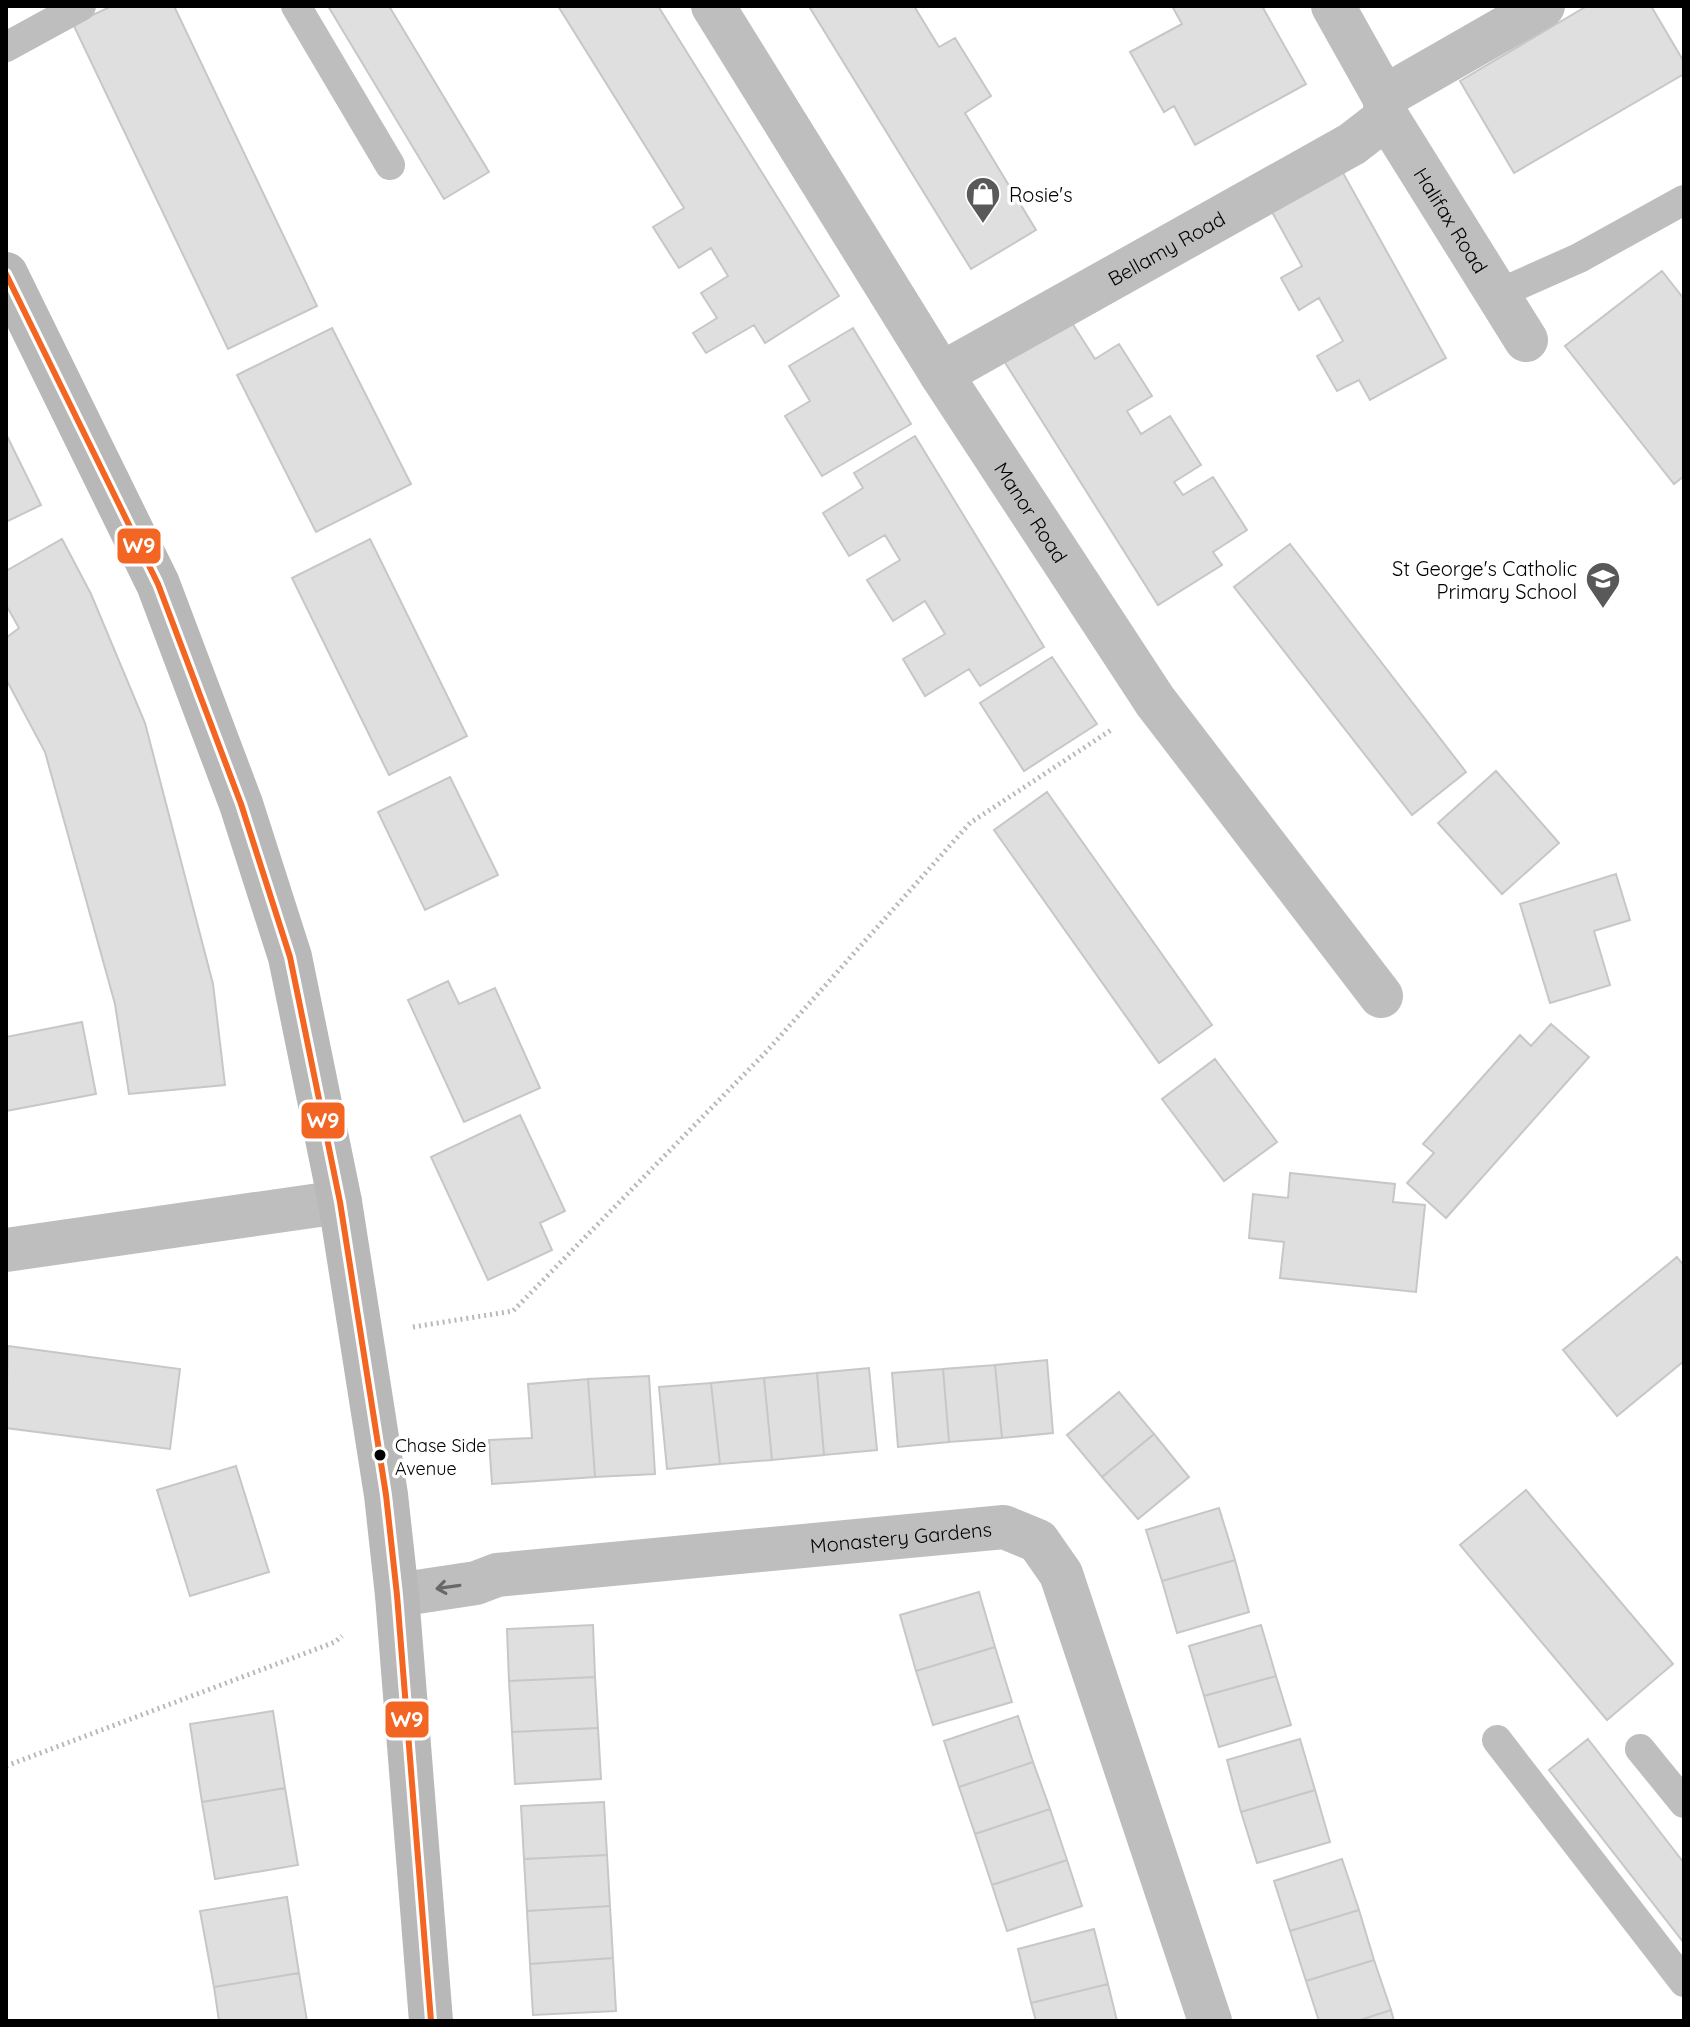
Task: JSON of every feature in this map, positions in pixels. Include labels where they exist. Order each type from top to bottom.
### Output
[{"type":"street","name":"Manor Road","points":[[713,6],[941,374],[1155,701],[1381,996]]},
{"type":"street","name":"Halifax Road","points":[[1333,6],[1386,107],[1526,340]]},
{"type":"street","points":[[1386,107],[1543,6]]},
{"type":"street","name":"Bellamy Road","points":[[941,374],[1352,144],[1386,107]]},
{"type":"street","points":[[6,274],[158,584],[241,804],[290,957],[340,1202],[386,1495],[397,1595],[431,2021]]},
{"type":"street","points":[[6,1250],[340,1202]]},
{"type":"street","name":"Monastery Gardens","points":[[397,1595],[476,1583],[497,1575],[1004,1527],[1038,1541],[1061,1574],[1210,2021]]},
{"type":"lane","points":[[6,47],[81,6]]},
{"type":"lane","points":[[296,6],[390,165]]},
{"type":"lane","points":[[1498,294],[1579,258],[1684,200]]},
{"type":"lane","points":[[1497,1740],[1684,1982]]},
{"type":"lane","points":[[1640,1749],[1684,1803]]},
{"type":"path","points":[[361,1336],[513,1311],[766,1052],[970,823],[1155,701]]},
{"type":"path","points":[[6,1766],[335,1642],[342,1636]]},
{"type":"building","points":[[112,6],[174,6],[317,306],[228,349],[73,24]]},
{"type":"building","points":[[328,6],[389,6],[489,172],[444,199]]},
{"type":"building","points":[[558,6],[658,6],[839,296],[765,343],[754,325],[706,353],[693,333],[717,318],[701,293],[728,276],[711,248],[679,268],[653,227],[684,208]]},
{"type":"building","points":[[914,6],[939,47],[955,38],[991,96],[965,113],[1036,230],[971,269],[810,8]]},
{"type":"building","points":[[1172,6],[1262,6],[1306,84],[1195,145],[1174,106],[1164,112],[1130,52],[1182,24]]},
{"type":"building","points":[[1587,6],[1651,6],[1684,62],[1684,74],[1514,173],[1460,81]]},
{"type":"building","points":[[1338,164],[1446,358],[1370,400],[1359,380],[1337,391],[1317,356],[1343,341],[1319,298],[1299,310],[1281,278],[1302,266],[1267,203]]},
{"type":"building","points":[[1662,271],[1684,299],[1684,476],[1674,484],[1565,346]]},
{"type":"building","points":[[1065,312],[1095,359],[1119,344],[1152,396],[1127,411],[1141,434],[1170,416],[1201,465],[1174,482],[1183,495],[1213,477],[1247,530],[1213,552],[1222,565],[1158,605],[999,353]]},
{"type":"building","points":[[332,328],[411,484],[316,532],[237,375]]},
{"type":"building","points":[[853,328],[911,424],[822,476],[785,416],[810,401],[789,366]]},
{"type":"building","points":[[6,434],[41,505],[6,522]]},
{"type":"building","points":[[915,436],[1044,647],[980,686],[969,669],[925,696],[903,659],[945,634],[925,601],[893,621],[867,580],[900,560],[885,535],[849,556],[823,513],[863,488],[854,473]]},
{"type":"building","points":[[62,539],[91,594],[145,723],[213,984],[225,1085],[129,1094],[115,1004],[45,752],[6,679],[6,638],[19,628],[6,605],[6,571]]},
{"type":"building","points":[[370,539],[467,736],[389,775],[292,578]]},
{"type":"building","points":[[1290,544],[1466,772],[1412,815],[1234,587]]},
{"type":"building","points":[[1052,657],[1097,724],[1024,771],[980,703]]},
{"type":"building","points":[[1496,771],[1559,843],[1502,894],[1438,823]]},
{"type":"building","points":[[450,777],[498,875],[425,910],[378,812]]},
{"type":"building","points":[[1047,792],[1212,1025],[1159,1063],[994,830]]},
{"type":"building","points":[[1616,874],[1630,920],[1594,931],[1610,985],[1550,1003],[1520,904]]},
{"type":"building","points":[[448,981],[459,1004],[495,988],[540,1088],[464,1122],[408,1000]]},
{"type":"building","points":[[82,1022],[96,1094],[6,1111],[6,1037]]},
{"type":"building","points":[[1551,1024],[1589,1057],[1446,1218],[1407,1183],[1434,1153],[1423,1144],[1520,1035],[1531,1046]]},
{"type":"building","points":[[1215,1059],[1277,1142],[1224,1181],[1162,1099]]},
{"type":"building","points":[[520,1115],[565,1211],[540,1223],[552,1250],[488,1280],[431,1157]]},
{"type":"building","points":[[1290,1173],[1395,1184],[1393,1202],[1425,1205],[1416,1292],[1280,1278],[1284,1242],[1249,1238],[1253,1194],[1288,1198]]},
{"type":"building","points":[[1677,1257],[1684,1266],[1684,1361],[1617,1416],[1563,1350]]},
{"type":"building","points":[[8,1346],[180,1369],[170,1449],[6,1428]]},
{"type":"building","points":[[1047,1360],[1053,1433],[1002,1438],[995,1365]]},
{"type":"building","points":[[995,1365],[1002,1438],[949,1442],[943,1369]]},
{"type":"building","points":[[869,1368],[877,1450],[824,1455],[817,1373]]},
{"type":"building","points":[[943,1369],[949,1442],[898,1447],[892,1373]]},
{"type":"building","points":[[817,1373],[824,1455],[772,1460],[764,1378]]},
{"type":"building","points":[[649,1376],[655,1474],[595,1477],[588,1379]]},
{"type":"building","points":[[764,1378],[772,1460],[720,1464],[711,1383]]},
{"type":"building","points":[[588,1379],[595,1477],[492,1484],[489,1440],[532,1438],[528,1384]]},
{"type":"building","points":[[711,1383],[720,1464],[667,1469],[659,1387]]},
{"type":"building","points":[[1119,1392],[1154,1434],[1102,1477],[1067,1435]]},
{"type":"building","points":[[1154,1434],[1189,1477],[1138,1519],[1102,1477]]},
{"type":"building","points":[[236,1466],[269,1572],[190,1596],[157,1490]]},
{"type":"building","points":[[1526,1490],[1673,1664],[1607,1720],[1460,1545]]},
{"type":"building","points":[[1219,1508],[1235,1560],[1162,1581],[1146,1530]]},
{"type":"building","points":[[1235,1560],[1249,1612],[1177,1633],[1162,1581]]},
{"type":"building","points":[[979,1592],[995,1647],[916,1671],[900,1615]]},
{"type":"building","points":[[593,1625],[595,1677],[509,1681],[507,1629]]},
{"type":"building","points":[[1261,1625],[1276,1676],[1204,1696],[1189,1646]]},
{"type":"building","points":[[995,1647],[1012,1702],[933,1725],[916,1671]]},
{"type":"building","points":[[1276,1676],[1291,1725],[1219,1747],[1204,1696]]},
{"type":"building","points":[[595,1677],[598,1728],[512,1732],[509,1681]]},
{"type":"building","points":[[273,1711],[285,1788],[202,1802],[190,1724]]},
{"type":"building","points":[[1018,1716],[1033,1762],[959,1787],[944,1741]]},
{"type":"building","points":[[598,1728],[601,1779],[515,1784],[512,1732]]},
{"type":"building","points":[[1300,1739],[1315,1790],[1241,1812],[1227,1760]]},
{"type":"building","points":[[1588,1739],[1684,1863],[1684,1943],[1549,1770]]},
{"type":"building","points":[[1033,1762],[1050,1809],[975,1834],[959,1787]]},
{"type":"building","points":[[285,1788],[298,1865],[215,1879],[202,1802]]},
{"type":"building","points":[[1315,1790],[1330,1842],[1257,1863],[1241,1812]]},
{"type":"building","points":[[604,1802],[607,1855],[524,1859],[521,1806]]},
{"type":"building","points":[[1050,1809],[1067,1860],[992,1885],[975,1834]]},
{"type":"building","points":[[607,1855],[610,1906],[527,1911],[524,1859]]},
{"type":"building","points":[[1342,1859],[1359,1910],[1290,1931],[1274,1881]]},
{"type":"building","points":[[1067,1860],[1082,1906],[1007,1931],[992,1885]]},
{"type":"building","points":[[287,1897],[299,1973],[214,1987],[200,1911]]},
{"type":"building","points":[[610,1906],[613,1958],[530,1964],[527,1911]]},
{"type":"building","points":[[1359,1910],[1374,1960],[1306,1981],[1290,1931]]},
{"type":"building","points":[[1094,1929],[1108,1984],[1031,2003],[1018,1949]]},
{"type":"building","points":[[613,1958],[616,2011],[533,2015],[530,1964]]},
{"type":"building","points":[[1374,1960],[1391,2010],[1357,2021],[1319,2021],[1306,1981]]},
{"type":"building","points":[[299,1973],[307,2021],[219,2021],[214,1987]]},
{"type":"building","points":[[1108,1984],[1117,2021],[1036,2021],[1031,2003]]},
{"type":"building","points":[[1391,2010],[1394,2021],[1357,2021]]},
{"type":"transit line","name":"W9","points":[[6,274],[158,584],[241,804],[290,957],[340,1202],[386,1495],[397,1595],[431,2021]]},
{"type":"place","name":"Rosie's","points":[[983,225]]},
{"type":"place","name":"St George's Catholic Primary School","points":[[1603,610]]},
{"type":"place","name":"Chase Side Avenue","points":[[380,1455]]}]
